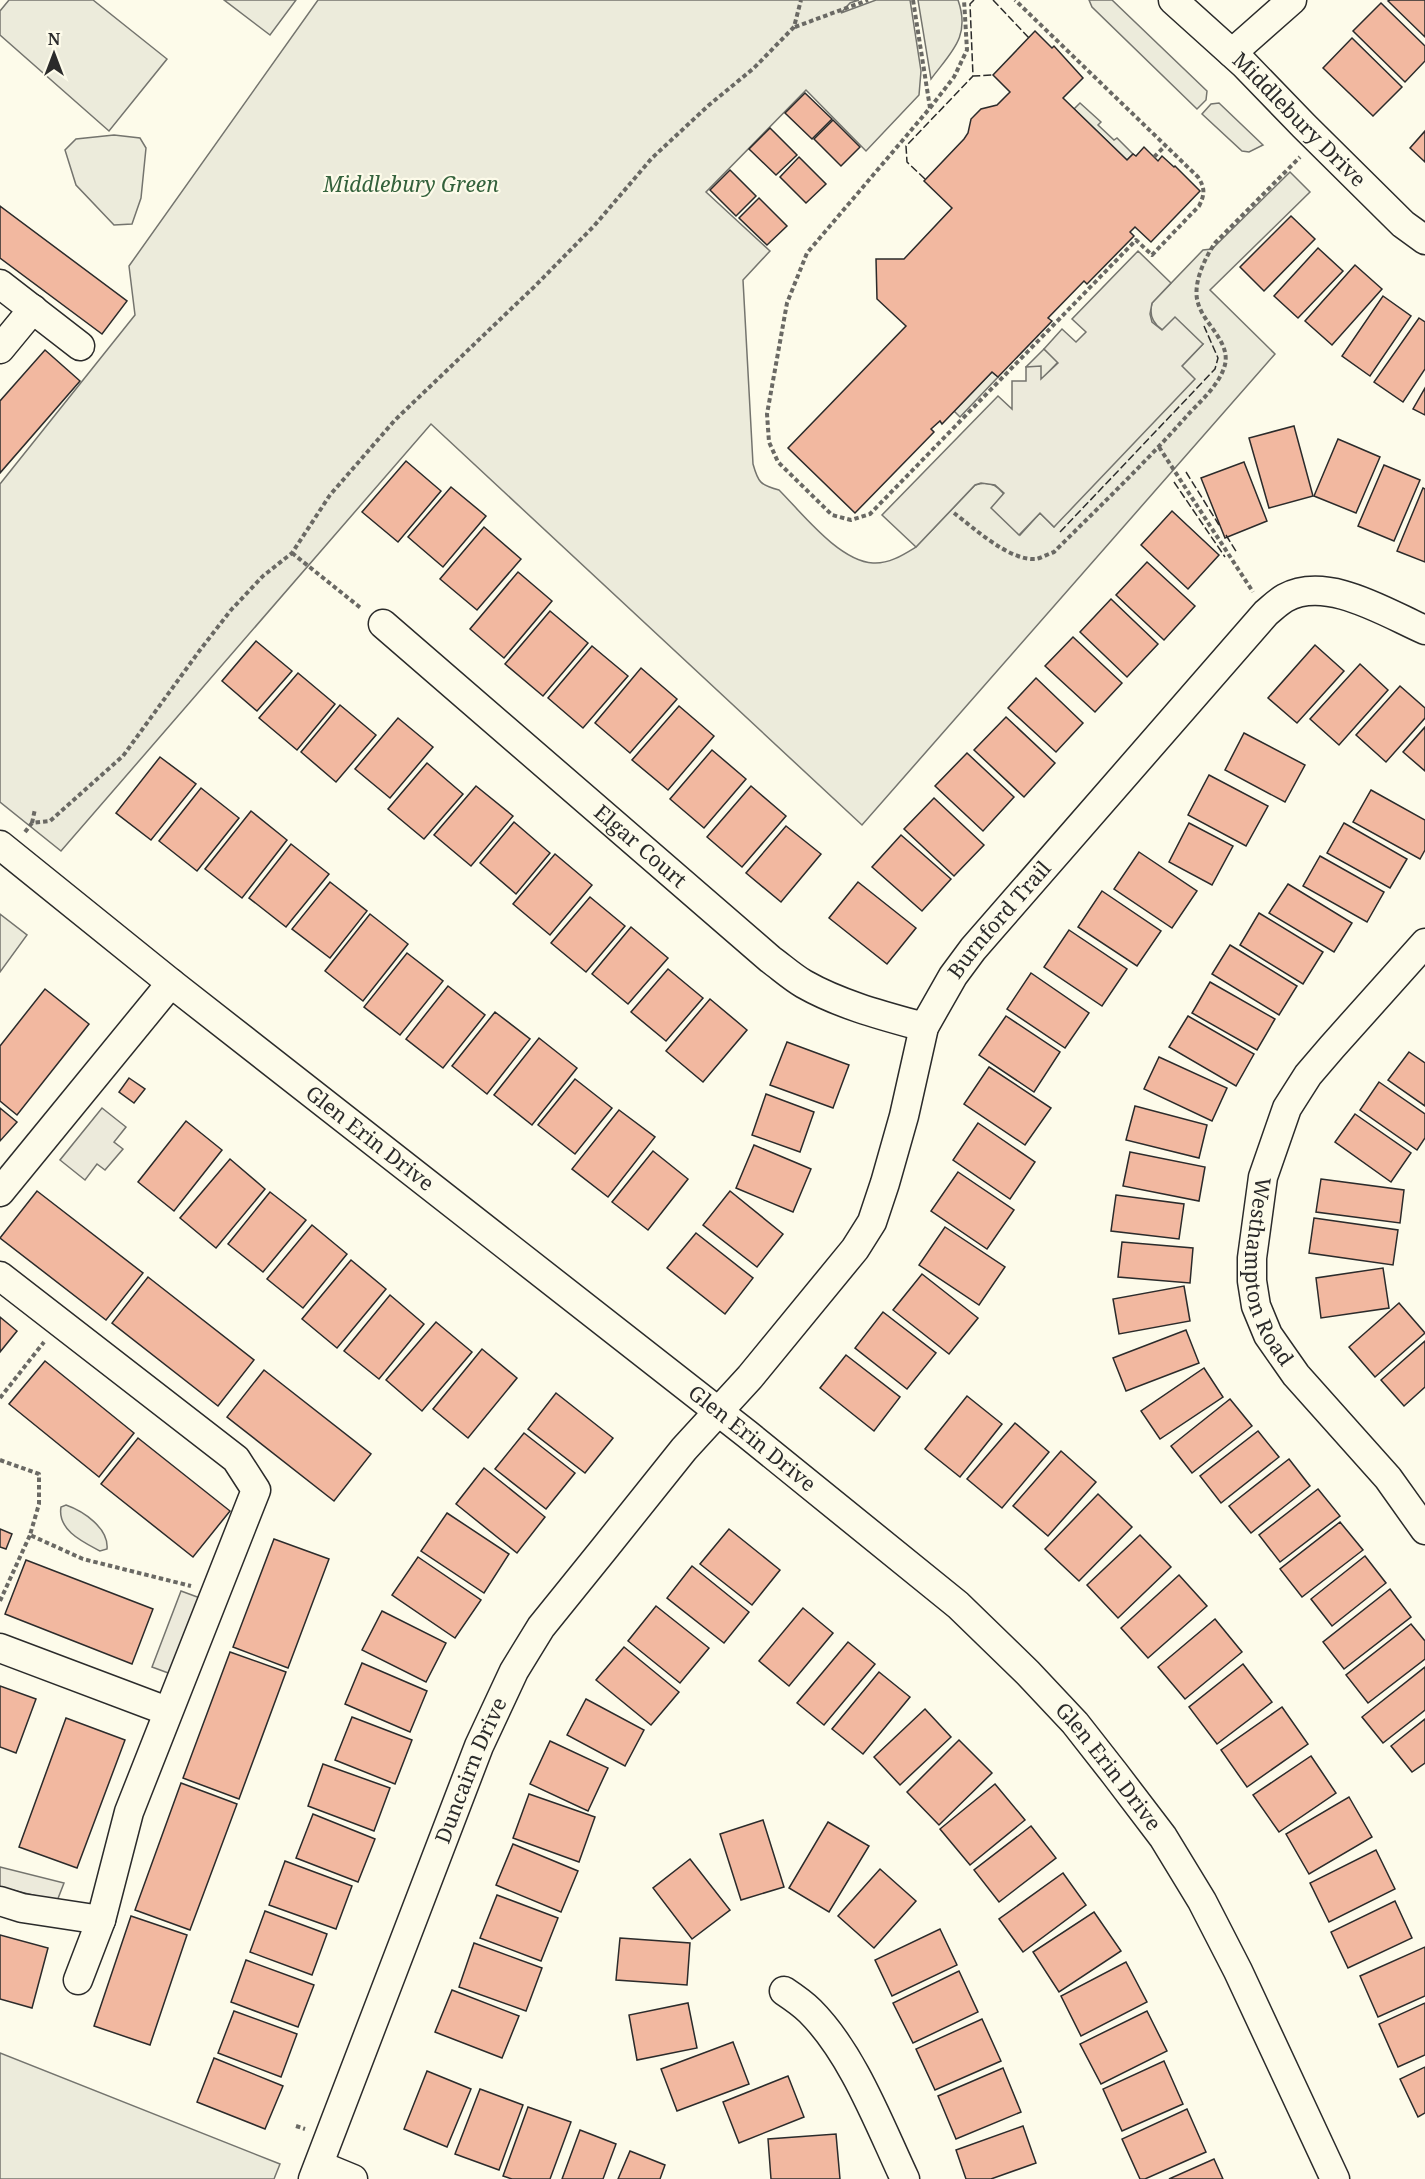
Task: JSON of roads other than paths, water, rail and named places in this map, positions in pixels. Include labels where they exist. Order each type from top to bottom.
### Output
[{"type":"street","name":"Middlebury Drive","points":[[1173,0],[1232,53],[1404,224],[1425,240]]},
{"type":"street","points":[[1232,53],[1292,0]]},
{"type":"street","points":[[0,284],[80,346]]},
{"type":"street","points":[[0,349],[33,309]]},
{"type":"street","name":"Burnford Trail","points":[[718,1413],[839,1270],[872,1222],[901,1127],[924,1027],[953,976],[973,949],[1266,612],[1285,598],[1308,591],[1327,591],[1356,599],[1425,630]]},
{"type":"street","name":"Elgar Court","points":[[383,624],[802,984],[833,999],[924,1027]]},
{"type":"street","name":"Glen Erin Drive","points":[[4,849],[958,1605],[1036,1682],[1109,1765],[1163,1837],[1202,1901],[1238,1971],[1335,2179]]},
{"type":"street","name":"Westhampton Road","points":[[1425,943],[1308,1075],[1287,1108],[1263,1177],[1252,1258],[1252,1281],[1256,1306],[1268,1335],[1296,1375],[1388,1478],[1425,1530]]},
{"type":"street","points":[[0,1192],[171,983]]},
{"type":"street","points":[[0,1276],[236,1459],[256,1490],[129,1812],[101,1920],[78,1980]]},
{"type":"street","name":"Duncairn Drive","points":[[316,2172],[479,1746],[514,1671],[541,1626],[684,1449],[718,1413]]},
{"type":"street","points":[[0,1647],[167,1711]]},
{"type":"street","points":[[0,1901],[22,1908],[101,1920]]},
{"type":"street","points":[[784,1991],[809,2009],[846,2056],[905,2179]]},
{"type":"street","points":[[316,2172],[354,2179]]},
{"type":"park label","name":"Middlebury Green","points":[[411,185]]}]
